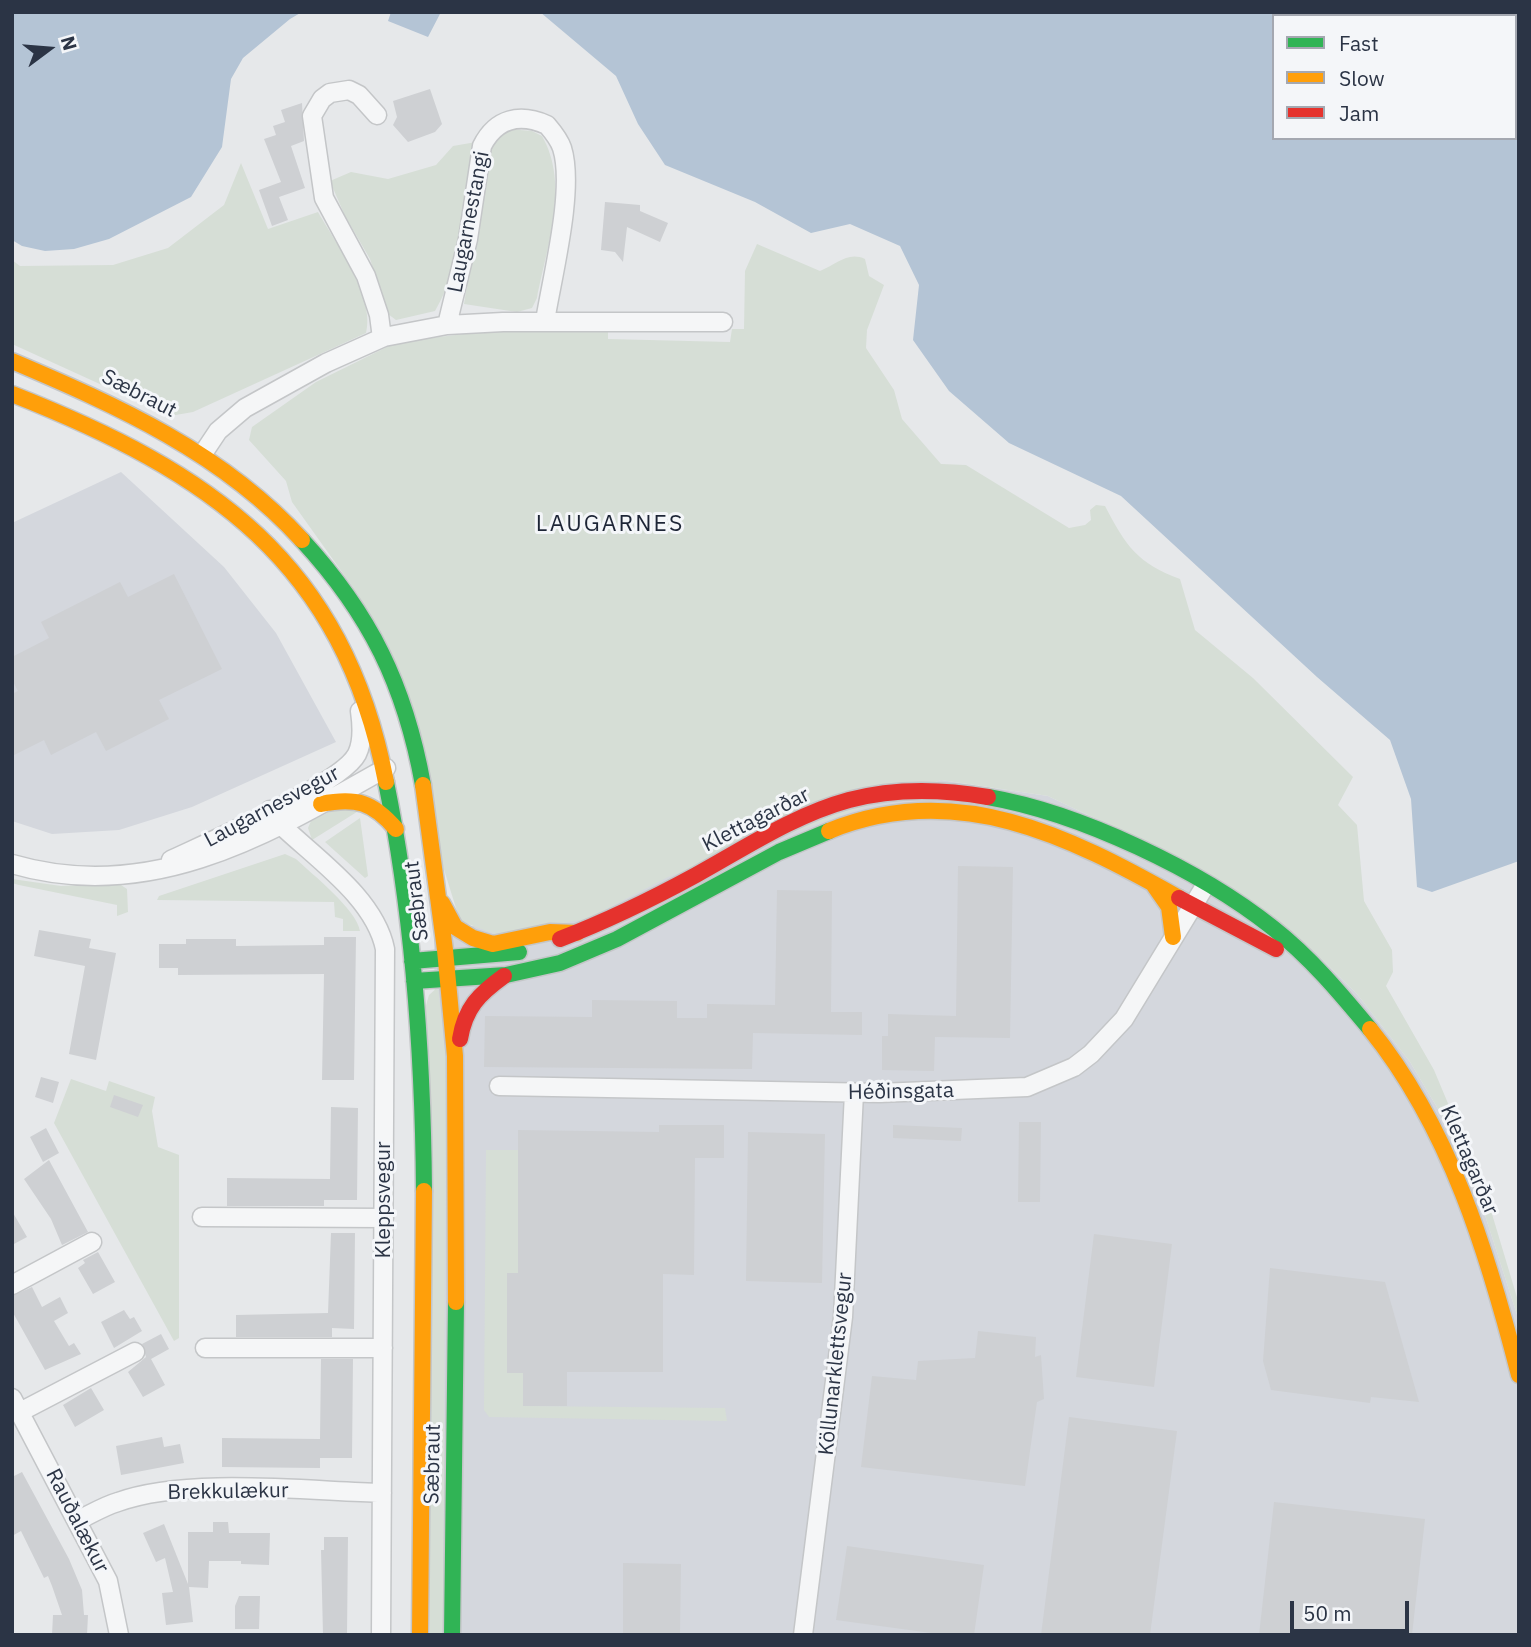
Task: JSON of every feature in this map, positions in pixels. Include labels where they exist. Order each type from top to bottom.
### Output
[{"type":"main road","name":"Sæbraut","points":[[12,361],[133,413],[204,452],[283,517],[312,548],[363,615],[388,663],[424,783],[446,959],[456,1070],[452,1635]]},
{"type":"main road","name":"Sæbraut","points":[[12,394],[144,450],[225,503],[284,561],[334,628],[352,670],[386,768],[396,829],[421,1056],[424,1167],[420,1635]]},
{"type":"main road","points":[[386,768],[401,755],[411,733]]},
{"type":"main road","name":"Klettagarðar","points":[[412,961],[509,954],[577,933],[611,920],[793,821],[854,800],[900,792],[966,792],[1034,806],[1102,832],[1205,886],[1292,943],[1392,1056],[1438,1134],[1472,1217],[1519,1375]]},
{"type":"main road","points":[[321,804],[346,798],[362,799],[377,807],[396,829]]},
{"type":"main road","name":"Klettagarðar","points":[[414,981],[504,976],[557,964],[622,937],[803,838],[844,823],[892,814],[965,813],[1017,821],[1066,840],[1151,880],[1299,962],[1332,987]]},
{"type":"main road","points":[[1151,880],[1169,907],[1173,937]]},
{"type":"main road","points":[[439,898],[455,927],[481,940],[493,943],[550,932],[577,933]]},
{"type":"main road","points":[[456,1070],[463,1017],[470,1002],[504,976]]},
{"type":"street","points":[[377,115],[359,95],[339,90],[321,99],[312,116],[324,198],[366,276],[379,315],[382,338]]},
{"type":"street","name":"Laugarnestangi","points":[[447,325],[470,232],[482,146],[488,133],[498,125],[518,118],[547,125],[562,148],[565,168],[559,232],[545,321]]},
{"type":"street","name":"Laugarnestangi","points":[[204,452],[218,431],[246,408],[326,363],[382,338],[447,325],[545,321],[723,321]]},
{"type":"street","name":"Laugarnesvegur","points":[[143,871],[334,777],[357,754],[361,721],[352,670]]},
{"type":"street","name":"Laugarnesvegur","points":[[12,864],[75,876],[143,871],[198,862],[282,826],[386,768]]},
{"type":"street","name":"Kleppsvegur","points":[[270,810],[282,826],[366,906],[382,933],[385,949],[381,1635]]},
{"type":"street","name":"Héðinsgata","points":[[499,1086],[854,1093],[1027,1087],[1053,1078],[1091,1054],[1124,1019],[1205,886]]},
{"type":"street","name":"Köllunarklettsvegur","points":[[803,1635],[843,1317],[849,1247],[854,1093]]},
{"type":"street","points":[[202,1217],[384,1219]]},
{"type":"street","points":[[12,1284],[92,1242]]},
{"type":"street","points":[[205,1348],[383,1348]]},
{"type":"street","name":"Rauðalækur","points":[[119,1635],[108,1581],[79,1520],[16,1405],[135,1352]]},
{"type":"street","name":"Brekkulækur","points":[[79,1520],[117,1502],[164,1492],[197,1489],[382,1493]]},
{"type":"shaded area","points":[[508,129],[532,131],[542,136],[550,155],[555,195],[554,216],[537,298],[532,308],[517,312],[464,304],[488,158],[495,136]]},
{"type":"shaded area","points":[[476,142],[464,229],[445,292],[435,311],[396,320],[388,314],[370,259],[345,216],[330,181],[351,172],[388,179],[436,165],[453,146]]},
{"type":"shaded area","points":[[241,163],[268,229],[318,212],[360,287],[368,319],[366,333],[193,412],[170,416],[12,344],[12,260],[20,266],[113,265],[168,248],[224,205]]},
{"type":"shaded area","points":[[757,244],[820,271],[848,257],[865,259],[869,276],[884,285],[867,330],[866,348],[894,390],[902,419],[941,464],[966,465],[1069,528],[1085,525],[1091,520],[1090,510],[1096,505],[1105,506],[1134,552],[1153,566],[1180,579],[1195,630],[1253,678],[1353,777],[1338,805],[1357,825],[1364,901],[1392,950],[1393,972],[1386,986],[1434,1070],[1486,1194],[1519,1304],[1519,1321],[1466,1156],[1410,1062],[1357,994],[1307,945],[1195,866],[1048,796],[941,780],[668,877],[587,919],[495,934],[460,921],[359,596],[292,502],[286,481],[249,440],[252,427],[316,382],[397,342],[497,330],[608,327],[608,339],[730,342],[732,329],[744,329],[745,271]]},
{"type":"shaded area","points":[[121,472],[224,567],[276,633],[336,742],[192,807],[119,830],[52,834],[12,821],[12,523]]},
{"type":"shaded area","points":[[941,780],[1048,796],[1195,866],[1307,945],[1357,994],[1410,1062],[1466,1156],[1519,1321],[1519,1635],[443,1635],[434,938]]},
{"type":"shaded area","points":[[333,810],[360,810],[312,840],[308,828],[311,821]]},
{"type":"shaded area","points":[[360,818],[368,876],[365,878],[325,842]]},
{"type":"shaded area","points":[[285,854],[296,859],[333,893],[351,913],[360,931],[343,931],[343,919],[335,917],[334,902],[157,900],[159,896]]},
{"type":"shaded area","points":[[12,879],[61,886],[118,883],[127,889],[128,912],[117,916],[117,905],[19,885],[12,883]]},
{"type":"shaded area","points":[[438,987],[446,1059],[443,1635],[430,1635],[425,1009],[429,995]]},
{"type":"shaded area","points":[[71,1079],[106,1091],[109,1081],[155,1097],[152,1111],[158,1147],[179,1155],[179,1338],[174,1341],[54,1123]]},
{"type":"shaded area","points":[[486,1150],[518,1150],[518,1273],[507,1373],[540,1373],[540,1381],[523,1382],[523,1406],[725,1408],[727,1421],[489,1417],[484,1410]]},
{"type":"water","points":[[12,12],[302,12],[243,58],[231,79],[222,147],[191,197],[109,239],[74,249],[45,251],[22,246],[12,240]]},
{"type":"water","points":[[391,12],[441,12],[428,37],[388,21]]},
{"type":"water","points":[[540,12],[1519,12],[1519,861],[1432,892],[1417,887],[1411,799],[1390,740],[1317,677],[1121,496],[1009,443],[949,391],[913,340],[919,285],[900,246],[850,224],[811,233],[755,202],[665,165],[638,124],[616,76]]},
{"type":"building","points":[[430,89],[442,124],[435,132],[408,142],[393,125],[397,117],[393,101]]},
{"type":"building","points":[[302,103],[304,141],[291,146],[305,188],[279,197],[288,220],[272,226],[259,190],[281,182],[264,139],[276,135],[273,126],[285,122],[281,110]]},
{"type":"building","points":[[605,202],[640,205],[640,211],[668,223],[660,242],[627,227],[623,262],[615,252],[601,250]]},
{"type":"building","points":[[174,574],[222,669],[159,700],[169,719],[106,751],[96,732],[51,755],[44,740],[12,756],[12,694],[18,691],[12,680],[12,657],[49,638],[41,622],[120,582],[128,597]]},
{"type":"building","points":[[958,866],[1013,867],[1010,1038],[935,1037],[934,1071],[882,1070],[882,1036],[888,1036],[888,1014],[956,1016]]},
{"type":"building","points":[[777,890],[832,891],[831,1012],[862,1012],[862,1035],[753,1033],[752,1069],[484,1067],[485,1016],[592,1017],[592,1000],[677,1001],[677,1018],[707,1018],[707,1004],[775,1005]]},
{"type":"building","points":[[39,930],[91,939],[89,948],[116,953],[96,1060],[69,1054],[85,966],[34,956]]},
{"type":"building","points":[[324,937],[356,937],[354,1080],[322,1080],[324,974],[178,975],[178,968],[159,968],[159,944],[186,944],[186,939],[236,939],[236,946],[324,945]]},
{"type":"building","points":[[41,1077],[59,1082],[53,1103],[35,1097]]},
{"type":"building","points":[[114,1095],[143,1105],[138,1117],[110,1107]]},
{"type":"building","points":[[331,1107],[358,1108],[357,1200],[324,1200],[324,1206],[227,1206],[227,1178],[330,1179]]},
{"type":"building","points":[[1019,1122],[1041,1122],[1040,1202],[1018,1202]]},
{"type":"building","points":[[659,1125],[724,1125],[724,1158],[695,1158],[694,1275],[663,1274],[663,1372],[567,1372],[567,1406],[523,1406],[523,1373],[507,1373],[507,1273],[518,1273],[518,1130],[659,1132]]},
{"type":"building","points":[[893,1125],[962,1128],[961,1141],[893,1138]]},
{"type":"building","points":[[46,1128],[59,1153],[43,1162],[30,1137]]},
{"type":"building","points":[[748,1132],[825,1134],[822,1283],[746,1281]]},
{"type":"building","points":[[49,1160],[88,1232],[62,1245],[51,1219],[24,1179]]},
{"type":"building","points":[[12,1211],[27,1237],[12,1245]]},
{"type":"building","points":[[331,1233],[355,1233],[354,1329],[332,1328],[332,1337],[236,1337],[236,1315],[328,1313]]},
{"type":"building","points":[[1094,1234],[1172,1244],[1154,1387],[1076,1377]]},
{"type":"building","points":[[98,1252],[115,1282],[93,1294],[78,1268],[85,1263],[83,1260]]},
{"type":"building","points":[[1270,1268],[1385,1282],[1419,1402],[1371,1397],[1370,1403],[1271,1390],[1263,1361]]},
{"type":"building","points":[[32,1287],[42,1307],[60,1297],[68,1313],[54,1321],[69,1346],[74,1343],[81,1354],[45,1370],[12,1311],[12,1296]]},
{"type":"building","points":[[124,1310],[130,1319],[134,1317],[142,1331],[114,1348],[101,1322]]},
{"type":"building","points":[[978,1331],[1036,1337],[1035,1357],[1041,1355],[1044,1399],[1037,1402],[1025,1486],[861,1467],[872,1376],[916,1380],[918,1361],[975,1358]]},
{"type":"building","points":[[161,1334],[169,1349],[151,1359],[165,1385],[143,1397],[128,1372],[146,1357],[142,1344]]},
{"type":"building","points":[[321,1359],[353,1359],[352,1458],[320,1458],[320,1468],[222,1467],[222,1438],[320,1439]]},
{"type":"building","points":[[91,1388],[104,1410],[75,1427],[63,1405]]},
{"type":"building","points":[[1069,1417],[1177,1431],[1150,1635],[1041,1635]]},
{"type":"building","points":[[162,1437],[164,1447],[180,1444],[184,1463],[121,1475],[116,1446]]},
{"type":"building","points":[[22,1472],[69,1559],[82,1590],[84,1615],[88,1615],[87,1635],[52,1635],[53,1615],[62,1615],[48,1576],[44,1578],[21,1531],[12,1536],[12,1477]]},
{"type":"building","points":[[1274,1502],[1425,1519],[1412,1635],[1259,1635]]},
{"type":"building","points":[[213,1522],[228,1522],[229,1533],[270,1533],[269,1565],[241,1564],[241,1561],[209,1561],[208,1588],[189,1587],[193,1622],[166,1625],[162,1593],[173,1592],[165,1558],[156,1562],[143,1533],[164,1524],[188,1584],[188,1532],[213,1532]]},
{"type":"building","points":[[324,1537],[348,1537],[347,1635],[323,1635],[321,1550],[324,1550]]},
{"type":"building","points":[[847,1546],[984,1565],[974,1635],[946,1635],[836,1620]]},
{"type":"building","points":[[623,1563],[681,1564],[680,1635],[623,1635]]},
{"type":"building","points":[[239,1596],[260,1596],[259,1629],[235,1629],[235,1606]]},
{"type":"traffic: fast","points":[[302,540],[347,595],[381,653],[406,715],[423,785]]},
{"type":"traffic: fast","points":[[386,782],[403,883],[415,985],[424,1191]]},
{"type":"traffic: fast","points":[[988,797],[1024,805],[1099,830],[1211,885],[1287,939],[1324,976],[1370,1029]]},
{"type":"traffic: fast","points":[[414,981],[506,975],[560,963],[617,939],[779,852],[829,831]]},
{"type":"traffic: fast","points":[[412,961],[519,952]]},
{"type":"traffic: fast","points":[[452,1635],[456,1302]]},
{"type":"traffic: slow","points":[[12,361],[130,414],[203,457],[271,509],[302,540]]},
{"type":"traffic: slow","points":[[12,394],[83,424],[148,456],[206,493],[257,534],[301,583],[337,639],[366,705],[386,782]]},
{"type":"traffic: slow","points":[[423,785],[445,950],[455,1056],[456,1302]]},
{"type":"traffic: slow","points":[[321,804],[344,801],[363,804],[379,813],[396,829]]},
{"type":"traffic: slow","points":[[829,831],[876,816],[922,811],[967,813],[1010,822],[1053,836],[1096,854],[1179,898]]},
{"type":"traffic: slow","points":[[1153,884],[1169,907],[1173,937]]},
{"type":"traffic: slow","points":[[442,903],[455,927],[473,938],[493,944],[550,932],[577,933]]},
{"type":"traffic: slow","points":[[1370,1029],[1423,1108],[1463,1194],[1494,1284],[1519,1375]]},
{"type":"traffic: slow","points":[[420,1635],[424,1191]]},
{"type":"traffic: jam","points":[[560,939],[646,901],[770,833],[829,806],[883,793],[936,791],[988,797]]},
{"type":"traffic: jam","points":[[1179,898],[1276,949]]},
{"type":"traffic: jam","points":[[460,1039],[465,1019],[474,1003],[504,976]]},
{"type":"district","name":"LAUGARNES","points":[[610,524]]}]
